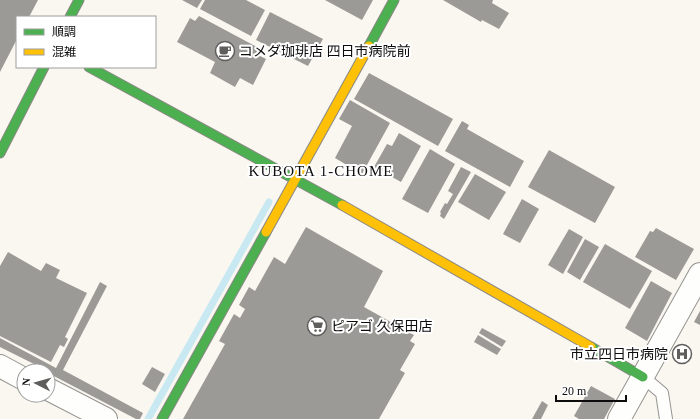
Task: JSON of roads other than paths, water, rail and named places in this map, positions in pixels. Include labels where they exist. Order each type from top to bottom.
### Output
[{"type":"street","points":[[71,16],[79,0]]},
{"type":"street","points":[[162,419],[294,178],[394,0]]},
{"type":"street","points":[[0,153],[43,68]]},
{"type":"street","points":[[91,68],[294,178],[643,377]]},
{"type":"street","points":[[619,419],[700,274]]},
{"type":"street","points":[[0,366],[16,375]]},
{"type":"street","points":[[56,393],[106,419]]},
{"type":"lane","points":[[643,377],[662,393],[666,419]]},
{"type":"waterway","points":[[148,419],[269,202]]},
{"type":"place","name":"コメダ珈琲店 四日市病院前","points":[[225,51]]},
{"type":"place","name":"ピアゴ 久保田店","points":[[317,326]]},
{"type":"place","name":"市立四日市病院","points":[[682,354]]},
{"type":"district","name":"KUBOTA 1-CHOME","points":[[321,171]]}]
